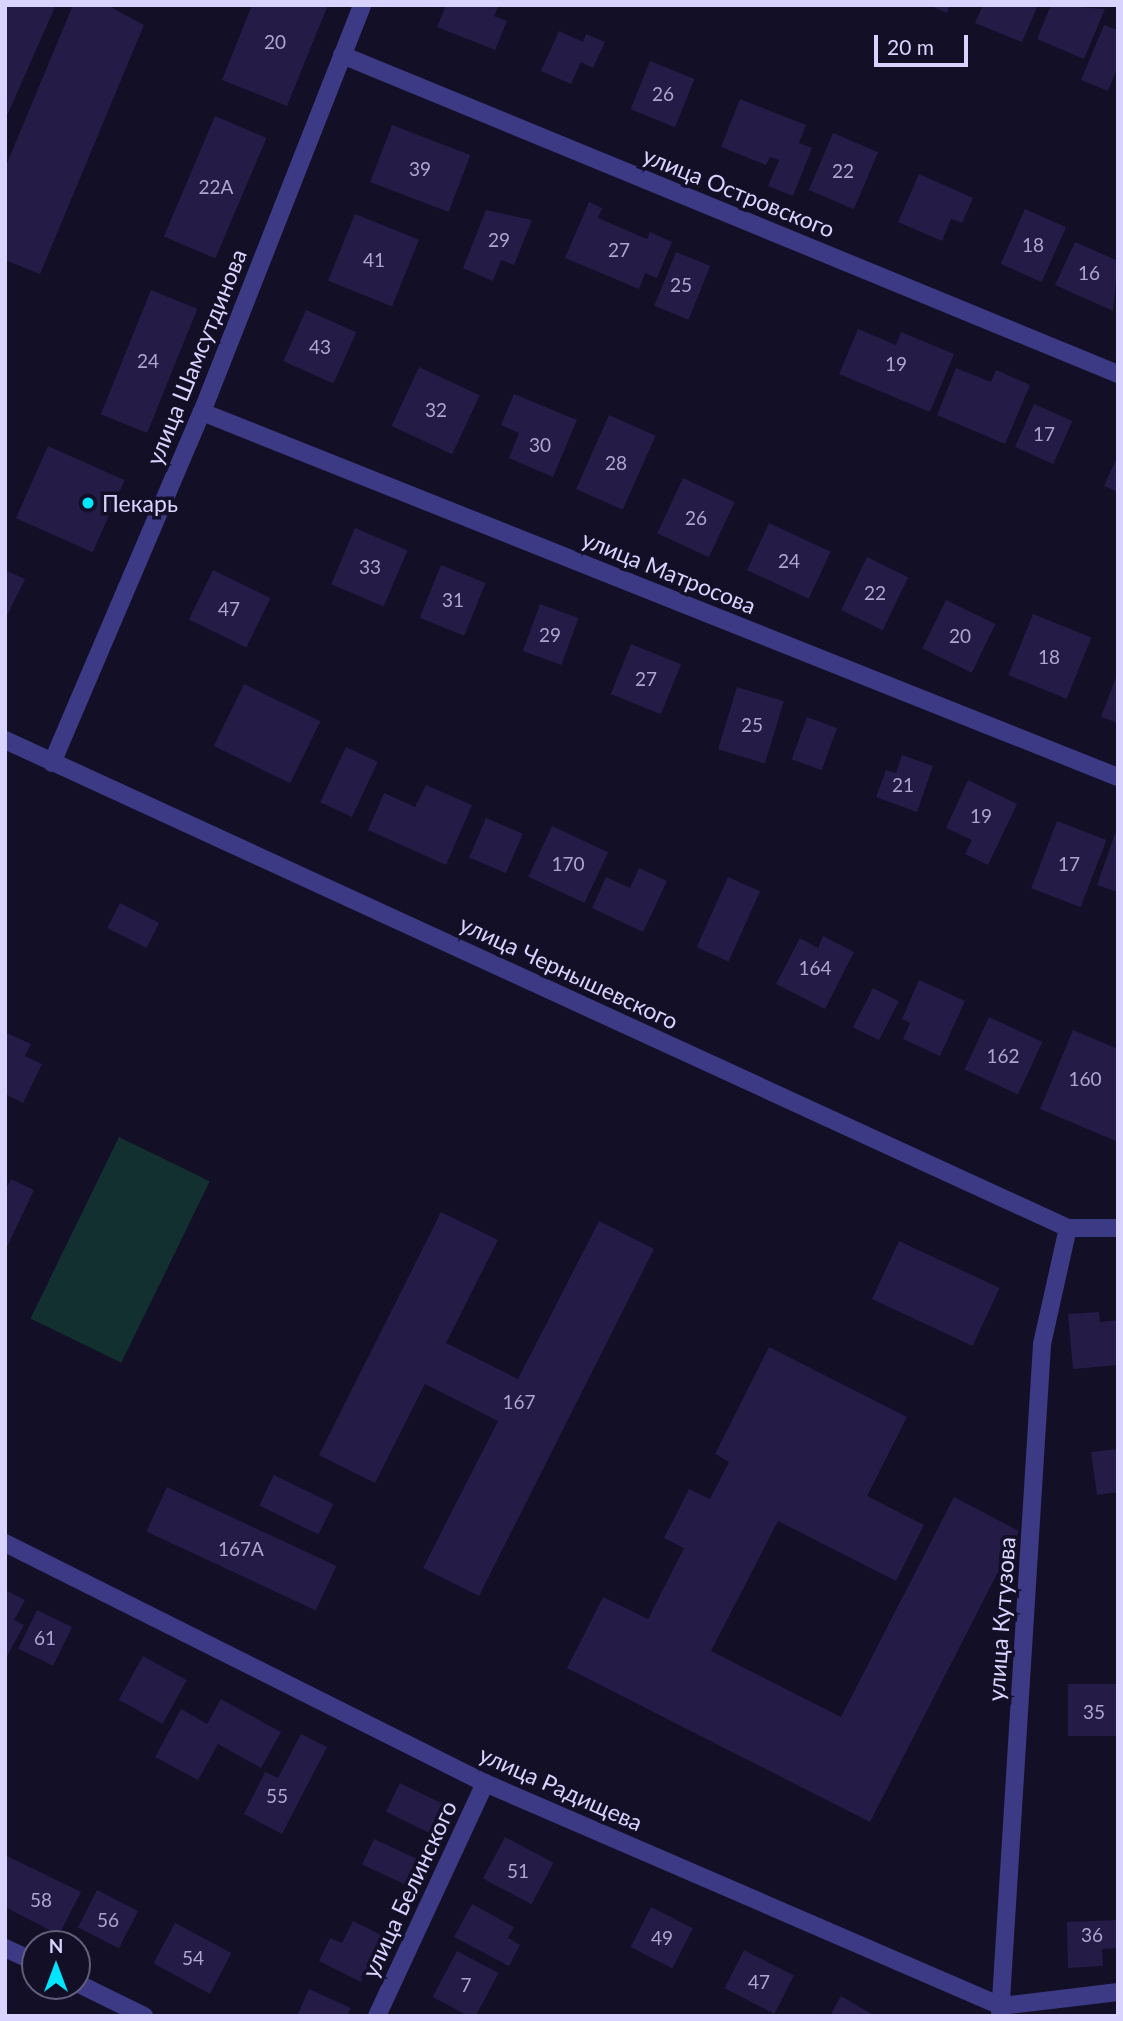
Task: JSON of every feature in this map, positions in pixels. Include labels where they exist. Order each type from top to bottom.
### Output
[{"type":"street","name":"улица Шамсутдинова","points":[[52,763],[202,412],[362,5]]},
{"type":"street","name":"улица Островского","points":[[342,55],[1118,374]]},
{"type":"street","name":"улица Матросова","points":[[202,412],[1118,777]]},
{"type":"street","name":"улица Чернышевского","points":[[5,740],[1068,1228],[1118,1228]]},
{"type":"street","name":"улица Кутузова","points":[[1001,2011],[1042,1343],[1068,1228]]},
{"type":"street","name":"улица Радищева","points":[[5,1543],[485,1783],[1001,2011]]},
{"type":"street","name":"улица Белинского","points":[[377,2016],[485,1783]]},
{"type":"street","points":[[5,1948],[21,1955]]},
{"type":"street","points":[[91,1990],[144,2016]]},
{"type":"street","points":[[1001,2011],[1118,1992]]},
{"type":"green space","points":[[119,1137],[210,1181],[121,1363],[30,1319]]},
{"type":"building","points":[[5,5],[56,5],[5,120]]},
{"type":"building","points":[[73,5],[107,5],[144,25],[40,274],[5,260],[5,168]]},
{"type":"building","points":[[252,5],[328,5],[287,106],[222,80]]},
{"type":"building","points":[[446,5],[499,5],[494,16],[507,21],[495,50],[437,27]]},
{"type":"building","points":[[929,5],[950,5],[947,13]]},
{"type":"building","points":[[983,5],[1038,5],[1022,42],[975,23]]},
{"type":"building","points":[[1051,5],[1105,9],[1084,59],[1037,39]]},
{"type":"building","points":[[1104,25],[1118,30],[1118,67],[1108,91],[1081,80]]},
{"type":"building","points":[[559,31],[583,42],[586,34],[605,42],[593,68],[581,62],[571,84],[541,71]]},
{"type":"building","points":[[650,61],[695,79],[675,127],[631,109]]},
{"type":"building","points":[[740,99],[806,125],[799,143],[812,148],[793,196],[768,186],[779,160],[770,157],[766,165],[721,147]]},
{"type":"building","points":[[215,116],[267,138],[215,258],[164,237]]},
{"type":"building","points":[[392,125],[470,155],[449,212],[370,182]]},
{"type":"building","points":[[833,133],[878,152],[854,209],[809,190]]},
{"type":"building","points":[[919,174],[973,198],[962,223],[951,219],[942,241],[898,222]]},
{"type":"building","points":[[589,202],[602,208],[598,218],[647,239],[650,232],[672,242],[657,278],[645,273],[639,289],[565,258]]},
{"type":"building","points":[[1025,209],[1066,227],[1042,282],[1001,264]]},
{"type":"building","points":[[486,210],[532,220],[514,265],[501,260],[493,281],[463,268]]},
{"type":"building","points":[[355,214],[419,240],[392,307],[328,281]]},
{"type":"building","points":[[1075,242],[1118,261],[1113,311],[1055,285]]},
{"type":"building","points":[[676,252],[710,266],[689,320],[654,306]]},
{"type":"building","points":[[151,290],[197,309],[147,433],[101,414]]},
{"type":"building","points":[[306,310],[356,332],[333,384],[283,361]]},
{"type":"building","points":[[858,329],[896,345],[901,332],[954,354],[930,412],[839,374]]},
{"type":"building","points":[[419,367],[480,395],[452,454],[392,426]]},
{"type":"building","points":[[956,368],[991,382],[996,370],[1030,385],[1005,444],[937,415]]},
{"type":"building","points":[[514,394],[577,420],[553,477],[509,458],[519,433],[501,425]]},
{"type":"building","points":[[1034,404],[1072,421],[1053,464],[1015,447]]},
{"type":"building","points":[[609,415],[656,436],[623,510],[576,489]]},
{"type":"building","points":[[48,446],[125,480],[93,552],[16,518]]},
{"type":"building","points":[[1118,455],[1118,492],[1104,486]]},
{"type":"building","points":[[683,478],[735,502],[709,557],[657,533]]},
{"type":"building","points":[[769,523],[831,552],[809,599],[747,570]]},
{"type":"building","points":[[355,528],[407,550],[384,606],[331,584]]},
{"type":"building","points":[[867,557],[908,577],[882,630],[841,610]]},
{"type":"building","points":[[441,565],[486,583],[464,636],[420,618]]},
{"type":"building","points":[[5,570],[25,579],[5,620]]},
{"type":"building","points":[[213,570],[271,598],[246,647],[189,619]]},
{"type":"building","points":[[946,600],[995,624],[972,673],[922,649]]},
{"type":"building","points":[[540,604],[579,618],[561,665],[523,651]]},
{"type":"building","points":[[1033,614],[1091,638],[1067,699],[1008,675]]},
{"type":"building","points":[[631,644],[681,664],[661,714],[611,694]]},
{"type":"building","points":[[1118,672],[1118,723],[1101,717]]},
{"type":"building","points":[[244,684],[320,721],[290,783],[214,746]]},
{"type":"building","points":[[737,687],[784,701],[765,763],[718,749]]},
{"type":"building","points":[[807,717],[837,728],[822,770],[792,759]]},
{"type":"building","points":[[346,747],[378,762],[352,817],[320,802]]},
{"type":"building","points":[[902,755],[933,766],[917,812],[876,797],[886,770],[896,773]]},
{"type":"building","points":[[968,780],[1017,804],[988,865],[965,854],[972,840],[946,828]]},
{"type":"building","points":[[426,785],[472,805],[446,865],[368,830],[384,793],[415,807]]},
{"type":"building","points":[[486,818],[523,834],[506,873],[469,858]]},
{"type":"building","points":[[1057,821],[1106,840],[1081,907],[1031,888]]},
{"type":"building","points":[[552,826],[608,852],[585,903],[528,877]]},
{"type":"building","points":[[1118,828],[1118,892],[1097,885]]},
{"type":"building","points":[[639,868],[667,881],[643,932],[592,908],[606,877],[630,888]]},
{"type":"building","points":[[728,877],[760,891],[729,962],[697,947]]},
{"type":"building","points":[[120,903],[159,923],[146,948],[107,928]]},
{"type":"building","points":[[823,936],[854,952],[825,1009],[776,984],[800,938],[818,948]]},
{"type":"building","points":[[919,980],[965,1001],[940,1056],[903,1039],[910,1023],[902,1019]]},
{"type":"building","points":[[873,988],[899,1001],[879,1040],[853,1027]]},
{"type":"building","points":[[989,1017],[1042,1042],[1018,1095],[964,1070]]},
{"type":"building","points":[[1073,1030],[1118,1049],[1118,1142],[1040,1109]]},
{"type":"building","points":[[5,1032],[31,1044],[25,1056],[42,1064],[23,1103],[5,1094]]},
{"type":"building","points":[[11,1179],[34,1190],[5,1251],[5,1191]]},
{"type":"building","points":[[441,1212],[498,1240],[446,1343],[518,1379],[599,1221],[654,1249],[479,1596],[423,1568],[498,1421],[425,1384],[375,1483],[319,1455]]},
{"type":"building","points":[[899,1241],[1000,1288],[973,1346],[872,1299]]},
{"type":"building","points":[[1099,1312],[1100,1322],[1118,1320],[1118,1365],[1073,1369],[1068,1314]]},
{"type":"building","points":[[769,1347],[907,1417],[867,1496],[924,1525],[896,1581],[778,1521],[711,1651],[841,1717],[954,1497],[1019,1531],[870,1822],[567,1668],[603,1597],[648,1619],[684,1548],[664,1538],[689,1489],[710,1499],[729,1462],[715,1454]]},
{"type":"building","points":[[1118,1449],[1118,1492],[1097,1495],[1091,1452]]},
{"type":"building","points":[[274,1475],[333,1504],[318,1534],[259,1506]]},
{"type":"building","points":[[167,1487],[336,1566],[316,1610],[146,1531]]},
{"type":"building","points":[[5,1590],[25,1600],[14,1620],[24,1625],[5,1660]]},
{"type":"building","points":[[37,1610],[72,1627],[53,1666],[18,1649]]},
{"type":"building","points":[[143,1656],[187,1680],[162,1724],[119,1700]]},
{"type":"building","points":[[1068,1684],[1118,1684],[1118,1736],[1068,1736]]},
{"type":"building","points":[[221,1699],[281,1732],[261,1768],[218,1744],[198,1780],[155,1757],[181,1709],[207,1724]]},
{"type":"building","points":[[301,1734],[327,1747],[282,1834],[244,1814],[265,1772],[278,1778]]},
{"type":"building","points":[[400,1783],[448,1806],[434,1835],[386,1812]]},
{"type":"building","points":[[505,1837],[554,1863],[531,1904],[483,1878]]},
{"type":"building","points":[[374,1839],[420,1861],[408,1886],[362,1864]]},
{"type":"building","points":[[5,1855],[81,1892],[62,1930],[49,1930],[5,1907]]},
{"type":"building","points":[[97,1890],[138,1911],[119,1948],[91,1934],[91,1930],[78,1927]]},
{"type":"building","points":[[472,1904],[514,1927],[508,1938],[520,1945],[509,1966],[454,1937]]},
{"type":"building","points":[[651,1907],[693,1928],[672,1968],[631,1947]]},
{"type":"building","points":[[1118,1920],[1118,1948],[1102,1949],[1103,1966],[1068,1968],[1067,1922]]},
{"type":"building","points":[[353,1921],[383,1936],[361,1982],[319,1961],[330,1938],[342,1943]]},
{"type":"building","points":[[175,1923],[232,1953],[210,1994],[153,1964]]},
{"type":"building","points":[[744,1950],[794,1975],[774,2014],[724,1988]]},
{"type":"building","points":[[457,1951],[498,1973],[476,2016],[468,2016],[433,1997]]},
{"type":"building","points":[[309,1989],[351,2008],[347,2016],[297,2016]]},
{"type":"building","points":[[841,1996],[875,2016],[830,2016]]},
{"type":"place","name":"Пекарь","points":[[88,503]]}]
